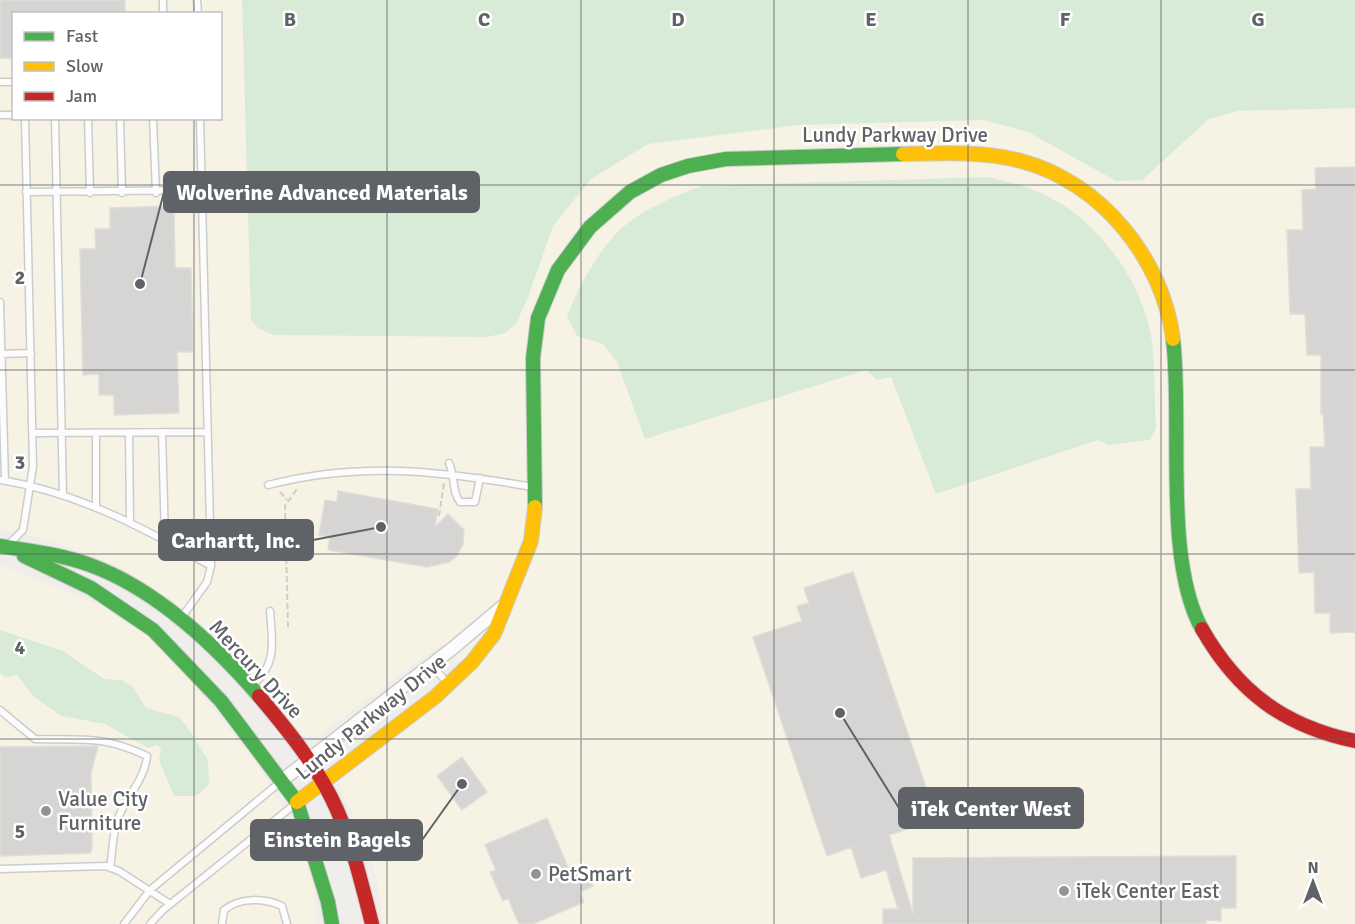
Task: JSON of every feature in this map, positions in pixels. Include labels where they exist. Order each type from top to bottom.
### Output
[{"type":"street","name":"Lundy Parkway Drive","points":[[297,802],[449,684],[472,662],[494,634],[531,541],[536,488],[534,343],[543,305],[553,279],[578,239],[611,206],[652,179],[691,165],[726,159],[774,156],[963,153],[1004,157],[1043,168],[1086,191],[1122,225],[1151,266],[1166,301],[1172,332],[1181,544],[1189,598],[1209,641],[1242,686],[1276,714],[1322,735],[1355,741]]},
{"type":"street","name":"Mercury Drive","points":[[3,546],[69,558],[96,567],[180,620],[230,665],[307,759],[323,783],[355,857],[372,924]]},
{"type":"street","points":[[3,546],[91,588],[153,630],[221,701],[297,802],[328,902],[332,924]]},
{"type":"street","name":"Lundy Parkway Drive","points":[[281,781],[507,603]]},
{"type":"lane","points":[[3,546],[23,530],[30,485],[33,433],[25,120]]},
{"type":"lane","points":[[55,120],[63,495]]},
{"type":"lane","points":[[88,120],[90,193]]},
{"type":"lane","points":[[120,120],[122,193]]},
{"type":"lane","points":[[153,120],[156,193]]},
{"type":"lane","points":[[180,620],[207,582],[211,567],[200,120]]},
{"type":"lane","points":[[26,192],[156,193],[202,190]]},
{"type":"lane","points":[[0,303],[2,481],[30,485],[96,508],[165,540],[211,567]]},
{"type":"lane","points":[[1,354],[31,353]]},
{"type":"lane","points":[[162,432],[165,540]]},
{"type":"lane","points":[[33,433],[207,432]]},
{"type":"lane","points":[[96,433],[96,508]]},
{"type":"lane","points":[[129,433],[130,523]]},
{"type":"lane","points":[[449,463],[455,474],[456,498],[460,502],[475,502],[480,478]]},
{"type":"lane","points":[[268,485],[298,477],[358,471],[420,470],[536,488]]},
{"type":"lane","points":[[250,687],[269,668],[272,647],[270,611]]},
{"type":"lane","points":[[431,665],[449,684]]},
{"type":"lane","points":[[0,710],[35,739],[93,739],[117,743],[147,756],[131,798],[120,813],[115,828],[110,868]]},
{"type":"lane","points":[[124,924],[150,890],[281,781]]},
{"type":"lane","points":[[150,924],[170,904],[297,802]]},
{"type":"lane","points":[[0,869],[110,868],[170,904]]},
{"type":"lane","points":[[222,924],[224,910],[235,901],[271,901],[282,906],[287,924]]},
{"type":"path","points":[[439,516],[444,480]]},
{"type":"path","points":[[286,500],[301,485]]},
{"type":"path","points":[[280,492],[286,500],[288,627]]},
{"type":"shaded area","points":[[0,0],[1355,0],[1355,924],[383,924],[376,875],[368,849],[340,788],[340,779],[471,672],[442,643],[322,733],[315,736],[301,735],[250,673],[256,668],[170,600],[123,569],[47,540],[0,529]]},
{"type":"shaded area","points":[[0,565],[102,606],[148,637],[188,677],[259,767],[301,840],[314,887],[316,924],[0,924]]},
{"type":"green space","points":[[242,0],[1355,0],[1355,108],[1237,111],[1209,119],[1142,180],[1116,181],[1028,132],[983,120],[799,125],[648,144],[591,179],[553,226],[516,324],[505,333],[487,337],[273,335],[258,328],[251,320]]},
{"type":"green space","points":[[989,177],[1018,184],[1055,200],[1091,228],[1121,264],[1142,304],[1151,336],[1156,428],[1150,440],[1108,445],[1098,440],[936,494],[891,377],[877,380],[866,370],[645,439],[617,362],[603,344],[577,336],[567,316],[591,268],[615,234],[651,208],[702,186]]},
{"type":"green space","points":[[0,630],[63,651],[104,679],[121,680],[132,686],[146,708],[179,717],[208,760],[209,785],[196,796],[174,796],[159,760],[161,749],[157,745],[148,748],[105,724],[61,716],[32,695],[17,675],[5,677],[0,673]]},
{"type":"building","points":[[0,0],[125,0],[125,12],[12,12],[12,58],[0,58]]},
{"type":"building","points":[[1355,167],[1355,632],[1330,633],[1330,613],[1315,613],[1314,572],[1299,573],[1296,489],[1311,489],[1310,447],[1325,447],[1323,413],[1321,414],[1321,355],[1307,355],[1305,314],[1290,314],[1287,230],[1303,230],[1302,190],[1316,189],[1315,168]]},
{"type":"building","points":[[174,206],[175,268],[191,268],[193,352],[177,352],[179,413],[114,415],[114,395],[99,395],[99,374],[83,375],[80,249],[96,249],[95,229],[110,229],[110,208]]},
{"type":"building","points":[[338,491],[438,509],[435,527],[448,514],[464,530],[463,544],[457,556],[449,562],[427,567],[328,550],[330,537],[319,535],[325,500],[337,502]]},
{"type":"building","points":[[853,572],[932,805],[909,812],[914,827],[889,835],[913,914],[913,858],[1236,856],[1236,908],[1221,908],[1221,921],[1206,920],[1206,924],[883,924],[883,909],[898,909],[886,870],[861,878],[851,847],[827,856],[753,637],[802,621],[797,606],[809,603],[804,588]]},
{"type":"building","name":"Value City Furniture","points":[[98,746],[91,773],[92,848],[90,853],[0,856],[0,747]]},
{"type":"building","points":[[462,757],[487,792],[462,810],[437,776]]},
{"type":"building","points":[[547,818],[570,872],[584,866],[593,886],[580,892],[584,902],[533,924],[519,924],[508,898],[503,901],[490,872],[496,870],[485,845]]},
{"type":"traffic: fast","points":[[535,507],[533,358],[538,318],[558,270],[590,227],[630,192],[661,175],[688,166],[726,159],[903,154]]},
{"type":"traffic: fast","points":[[1173,339],[1176,372],[1178,529],[1182,566],[1190,600],[1202,629]]},
{"type":"traffic: fast","points":[[0,546],[79,561],[114,575],[138,588],[161,603],[203,638],[259,696]]},
{"type":"traffic: fast","points":[[24,556],[91,588],[153,630],[221,701],[297,802],[328,902],[332,924]]},
{"type":"traffic: slow","points":[[903,154],[962,153],[1007,158],[1050,171],[1077,186],[1102,205],[1142,253],[1167,309],[1173,339]]},
{"type":"traffic: slow","points":[[297,802],[435,697],[472,662],[494,634],[531,541],[535,507]]},
{"type":"traffic: jam","points":[[1202,629],[1231,671],[1265,703],[1306,726],[1355,741]]},
{"type":"traffic: jam","points":[[259,696],[307,757],[331,797],[350,843],[372,924]]},
{"type":"place","name":"Wolverine Advanced Materials","points":[[140,284]]},
{"type":"place","name":"Carhartt, Inc.","points":[[381,527]]},
{"type":"place","name":"iTek Center West","points":[[840,713]]},
{"type":"place","name":"Einstein Bagels","points":[[462,784]]},
{"type":"place","name":"Value City Furniture","points":[[46,811]]},
{"type":"place","name":"PetSmart","points":[[536,874]]},
{"type":"place","name":"iTek Center East","points":[[1064,891]]}]
